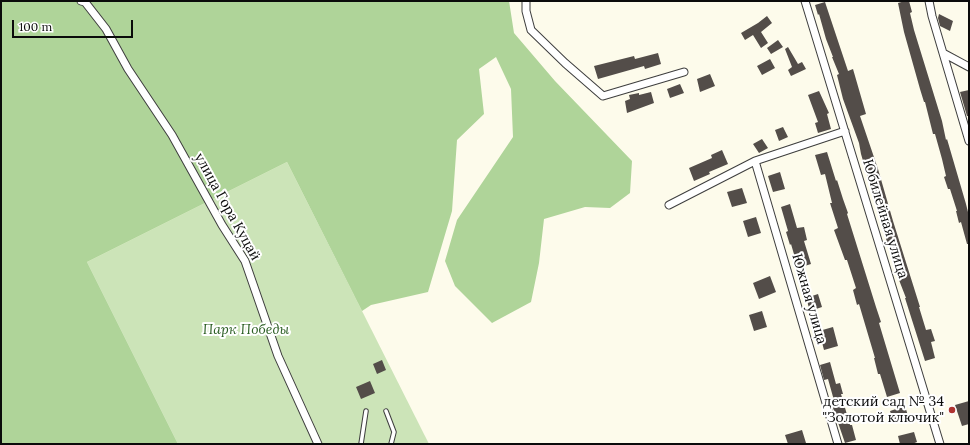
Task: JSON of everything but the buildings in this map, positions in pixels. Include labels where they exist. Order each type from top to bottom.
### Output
[{"type":"street","name":"улица Гора Куцай","points":[[81,1],[85,2],[106,29],[128,68],[172,135],[222,225],[245,261],[278,356],[318,444]]},
{"type":"street","points":[[526,1],[526,11],[531,30],[603,96],[684,72]]},
{"type":"street","name":"Юбилейная улица","points":[[805,1],[940,444]]},
{"type":"street","points":[[929,1],[969,141]]},
{"type":"street","points":[[943,53],[969,67]]},
{"type":"street","points":[[669,205],[755,161],[845,131]]},
{"type":"street","name":"Южная улица","points":[[755,161],[838,444]]},
{"type":"lane","points":[[361,444],[366,411]]},
{"type":"lane","points":[[386,411],[394,432],[391,444]]},
{"type":"green space","points":[[1,1],[509,1],[514,33],[555,81],[632,161],[630,193],[610,208],[585,207],[544,219],[539,263],[531,302],[492,323],[455,286],[445,261],[457,220],[513,137],[511,89],[496,57],[479,69],[484,114],[457,140],[452,211],[428,292],[371,305],[362,311],[287,162],[87,262],[178,444],[1,444]]},
{"type":"green space","name":"Парк Победы","points":[[287,162],[429,444],[178,444],[87,262]]},
{"type":"place","name":"детский сад № 34 \"Золотой ключик\"","points":[[952,410]]}]
